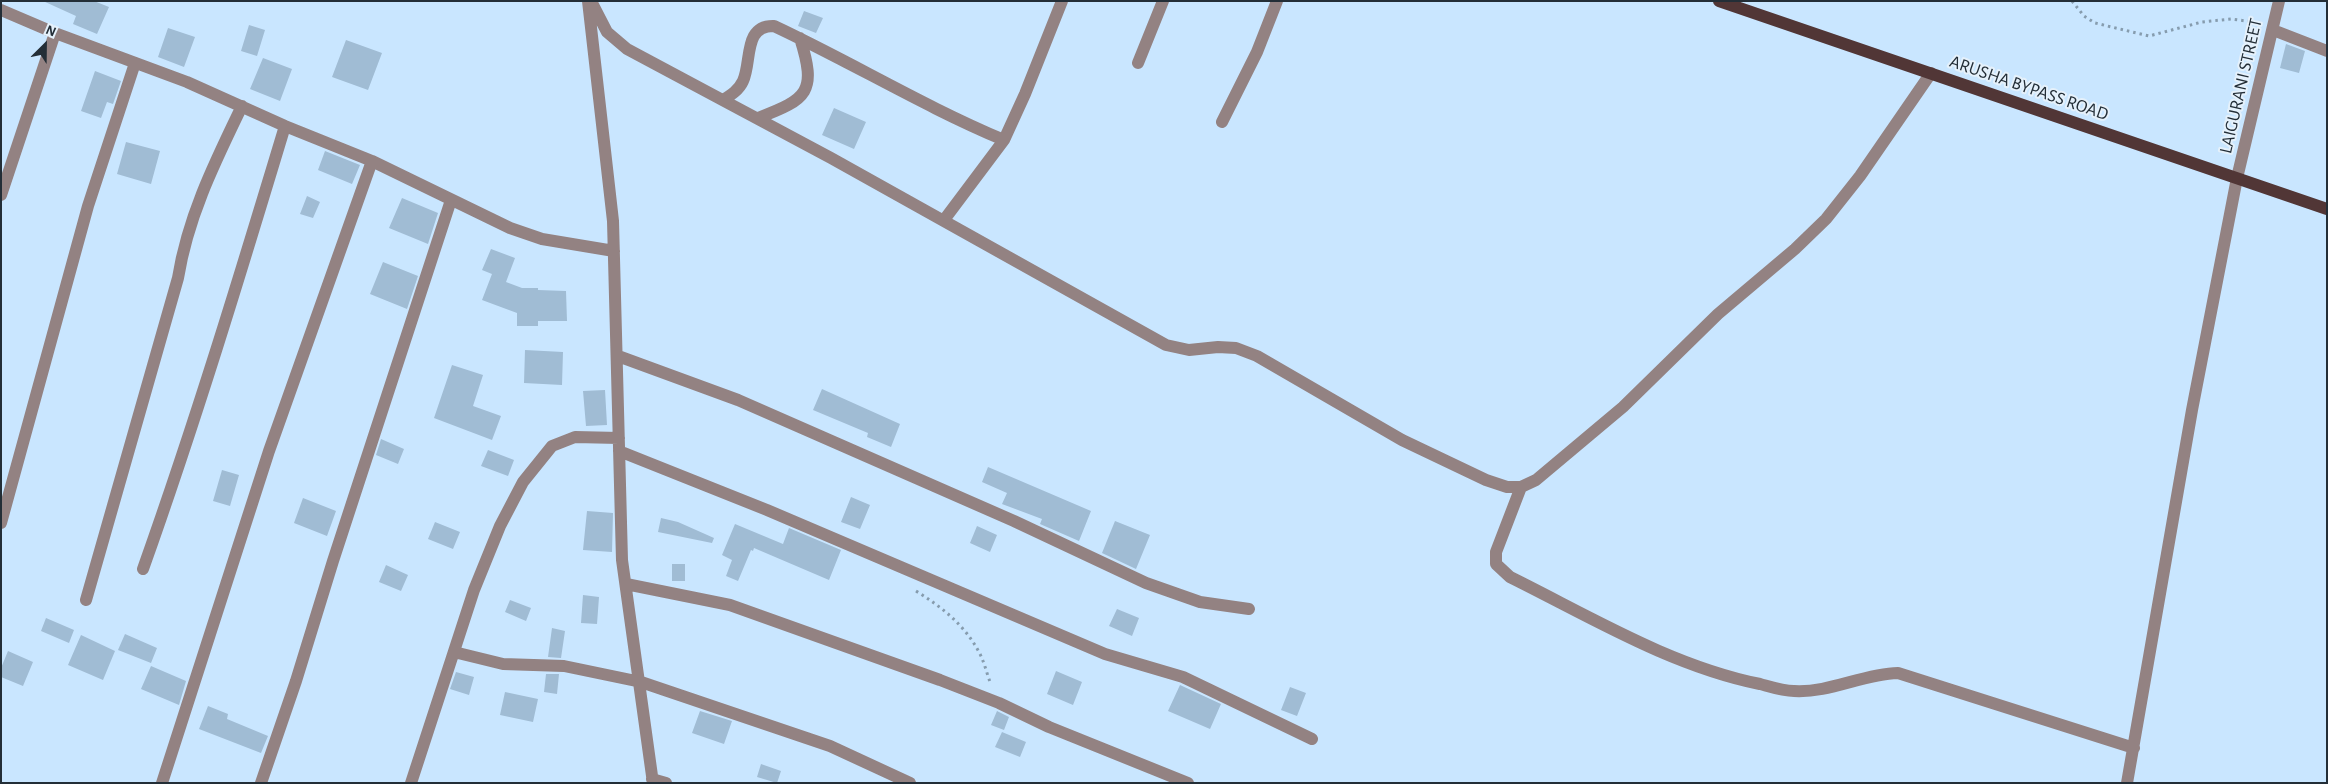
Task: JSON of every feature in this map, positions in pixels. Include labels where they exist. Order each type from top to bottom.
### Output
[{"type":"main road","name":"ARUSHA BYPASS ROAD","points":[[1719,1],[2327,209]]},
{"type":"street","points":[[590,1],[607,32],[627,49],[944,220],[1166,345],[1189,350],[1218,347],[1236,348],[1257,356],[1402,440],[1486,480],[1507,487],[1521,487],[1536,480],[1623,407],[1718,314],[1795,249],[1826,218],[1860,176],[1931,73]]},
{"type":"street","points":[[590,1],[613,221],[622,560],[653,781],[666,783]]},
{"type":"street","points":[[944,220],[1004,140],[1025,94],[1062,1]]},
{"type":"street","points":[[1138,63],[1162,1]]},
{"type":"street","points":[[1222,122],[1257,52],[1277,1]]},
{"type":"street","name":"LAIGURANI STREET","points":[[2127,783],[2192,410],[2238,178],[2278,1]]},
{"type":"street","points":[[1,10],[55,33],[187,82],[285,126],[372,161],[510,228],[542,239],[614,251]]},
{"type":"street","points":[[724,100],[736,92],[743,83],[747,72],[750,44],[759,28],[774,26],[862,69],[964,123],[1004,140]]},
{"type":"street","points":[[2273,27],[2327,51]]},
{"type":"street","points":[[1,195],[55,33]]},
{"type":"street","points":[[758,118],[795,103],[804,93],[808,81],[808,70],[800,38]]},
{"type":"street","points":[[1,523],[88,206],[135,63]]},
{"type":"street","points":[[86,600],[176,286],[185,244],[205,182],[242,106]]},
{"type":"street","points":[[143,569],[233,297],[285,126]]},
{"type":"street","points":[[162,783],[269,451],[372,161]]},
{"type":"street","points":[[260,783],[296,681],[451,200]]},
{"type":"street","points":[[618,356],[738,400],[1014,521],[1146,583],[1200,602],[1249,609]]},
{"type":"street","points":[[411,783],[481,572],[500,526],[523,482],[552,446],[575,437],[619,445],[1105,654],[1183,677],[1312,739]]},
{"type":"street","points":[[1521,487],[1496,552],[1496,564],[1510,577],[1680,660],[1720,674],[1793,691],[1828,688],[1876,674],[1898,672],[2134,748]]},
{"type":"street","points":[[626,584],[730,605],[999,703],[1049,727],[1188,783]]},
{"type":"street","points":[[454,652],[503,664],[564,666],[640,682],[830,746],[910,783]]},
{"type":"path","points":[[2072,1],[2084,16],[2095,23],[2149,36],[2202,22],[2231,19],[2273,27]]},
{"type":"path","points":[[914,590],[945,610],[969,634],[981,656],[999,703]]},
{"type":"building","points":[[43,1],[94,1],[109,7],[97,34],[73,24],[76,16]]},
{"type":"building","points":[[804,11],[823,18],[816,33],[798,26]]},
{"type":"building","points":[[249,25],[265,30],[257,56],[241,51]]},
{"type":"building","points":[[168,28],[195,37],[184,67],[158,57]]},
{"type":"building","points":[[346,40],[382,53],[368,90],[332,77]]},
{"type":"building","points":[[2286,44],[2305,51],[2299,73],[2280,68]]},
{"type":"building","points":[[263,58],[292,69],[280,101],[250,89]]},
{"type":"building","points":[[95,71],[121,81],[113,104],[107,102],[101,118],[81,111]]},
{"type":"building","points":[[834,108],[866,122],[854,149],[822,135]]},
{"type":"building","points":[[126,142],[160,151],[151,184],[117,174]]},
{"type":"building","points":[[325,151],[360,165],[352,184],[318,170]]},
{"type":"building","points":[[307,196],[320,202],[313,218],[300,214]]},
{"type":"building","points":[[402,198],[438,213],[428,244],[389,228]]},
{"type":"building","points":[[491,249],[515,258],[506,282],[522,288],[566,291],[567,321],[538,321],[538,326],[517,326],[517,313],[482,300],[492,274],[482,270]]},
{"type":"building","points":[[383,262],[418,276],[407,309],[370,294]]},
{"type":"building","points":[[525,350],[563,352],[562,385],[524,383]]},
{"type":"building","points":[[452,365],[483,375],[473,406],[501,416],[492,440],[434,418]]},
{"type":"building","points":[[822,389],[900,424],[891,447],[867,437],[868,433],[813,410]]},
{"type":"building","points":[[605,390],[607,425],[586,426],[583,391]]},
{"type":"building","points":[[381,439],[404,449],[398,464],[376,455]]},
{"type":"building","points":[[488,450],[514,460],[508,476],[481,466]]},
{"type":"building","points":[[988,467],[1091,511],[1079,541],[1040,524],[1042,519],[1002,504],[1007,493],[982,482]]},
{"type":"building","points":[[222,470],[239,475],[230,506],[213,501]]},
{"type":"building","points":[[851,497],[870,505],[860,529],[841,522]]},
{"type":"building","points":[[303,498],[336,511],[327,536],[294,523]]},
{"type":"building","points":[[587,511],[613,513],[612,552],[583,550]]},
{"type":"building","points":[[661,518],[678,522],[714,538],[712,543],[658,532]]},
{"type":"building","points":[[1115,521],[1150,535],[1136,569],[1102,553]]},
{"type":"building","points":[[435,522],[460,532],[453,549],[428,539]]},
{"type":"building","points":[[735,524],[783,544],[789,528],[841,550],[829,580],[754,548],[753,551],[751,550],[738,581],[726,576],[732,560],[722,555]]},
{"type":"building","points":[[977,526],[997,535],[990,552],[970,543]]},
{"type":"building","points":[[672,564],[685,564],[685,581],[672,581]]},
{"type":"building","points":[[386,565],[408,575],[401,591],[379,582]]},
{"type":"building","points":[[583,595],[599,597],[597,624],[581,623]]},
{"type":"building","points":[[510,600],[531,608],[526,621],[505,612]]},
{"type":"building","points":[[1117,609],[1139,618],[1132,636],[1109,626]]},
{"type":"building","points":[[46,618],[74,630],[69,643],[41,631]]},
{"type":"building","points":[[552,628],[565,631],[561,658],[548,657]]},
{"type":"building","points":[[125,634],[157,648],[151,663],[118,650]]},
{"type":"building","points":[[81,635],[115,651],[103,680],[68,665]]},
{"type":"building","points":[[8,651],[33,662],[23,686],[1,677],[1,668]]},
{"type":"building","points":[[151,666],[186,681],[179,705],[141,689]]},
{"type":"building","points":[[1056,671],[1082,682],[1073,705],[1047,694]]},
{"type":"building","points":[[456,672],[474,677],[469,695],[450,689]]},
{"type":"building","points":[[546,674],[559,674],[557,694],[544,692]]},
{"type":"building","points":[[1180,685],[1221,704],[1210,729],[1168,711]]},
{"type":"building","points":[[1290,687],[1306,693],[1297,716],[1281,710]]},
{"type":"building","points":[[505,692],[538,699],[533,722],[500,715]]},
{"type":"building","points":[[208,706],[228,714],[227,719],[268,736],[261,753],[199,729]]},
{"type":"building","points":[[700,711],[732,721],[724,744],[692,733]]},
{"type":"building","points":[[997,711],[1009,717],[1004,730],[991,725]]},
{"type":"building","points":[[1002,732],[1026,742],[1020,757],[995,747]]},
{"type":"building","points":[[761,764],[781,771],[777,783],[757,777]]}]
